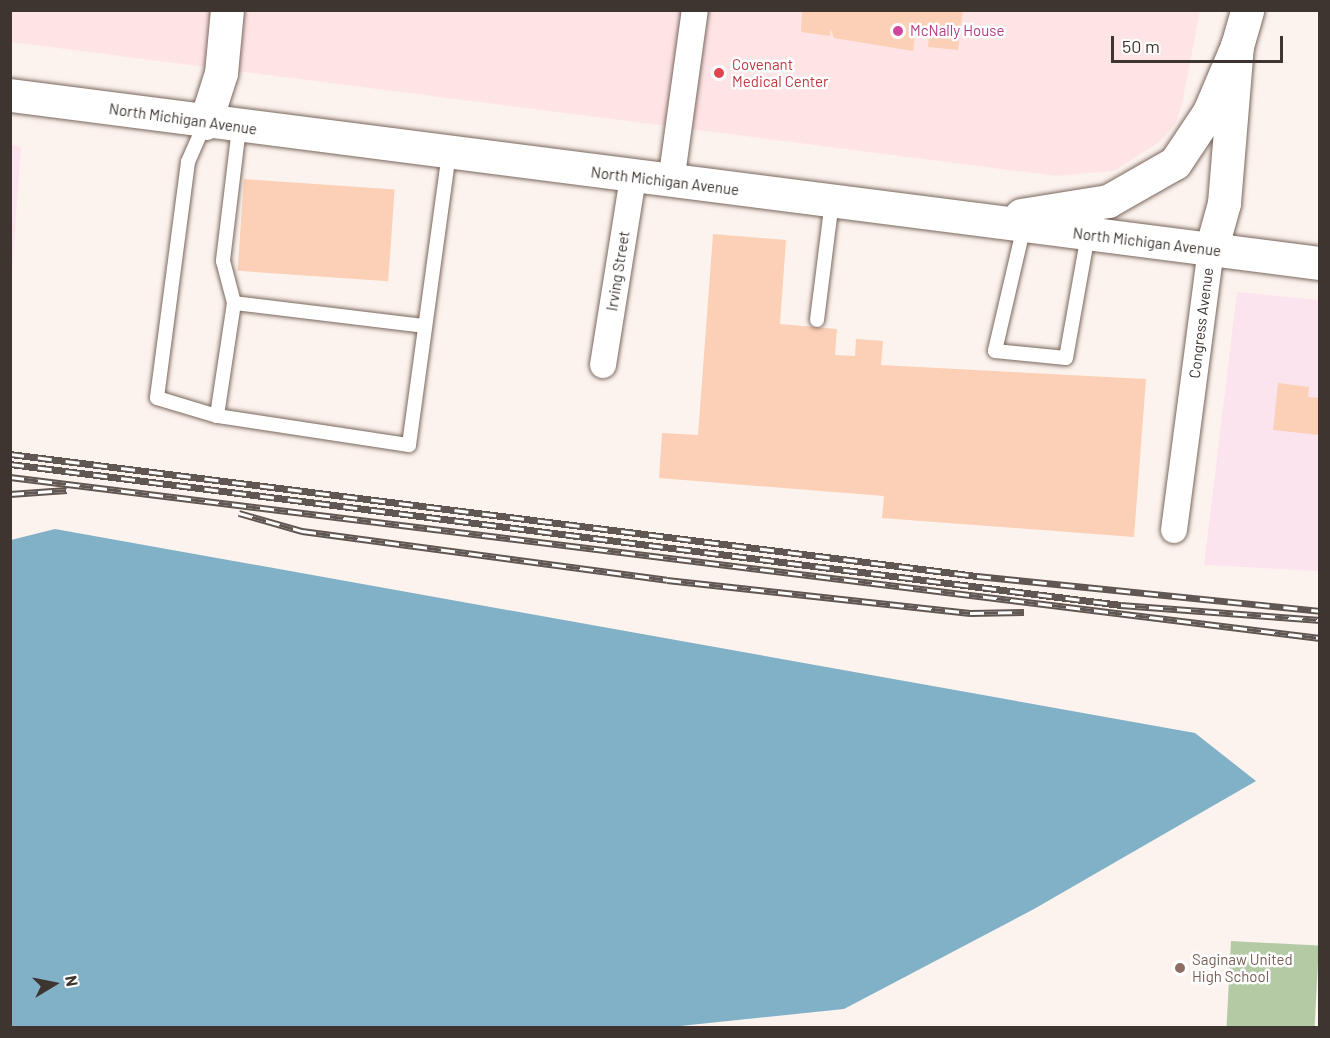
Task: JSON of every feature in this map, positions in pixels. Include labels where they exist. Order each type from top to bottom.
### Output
[{"type":"main road","points":[[205,123],[221,73],[227,10]]},
{"type":"main road","name":"Congress Avenue","points":[[1211,250],[1224,203],[1237,46],[1247,10]]},
{"type":"main road","points":[[982,221],[1108,201],[1175,163],[1209,112],[1237,46]]},
{"type":"main road","name":"North Michigan Avenue","points":[[10,95],[239,128],[1320,264]]},
{"type":"street","points":[[671,182],[695,10]]},
{"type":"street","name":"Irving Street","points":[[603,364],[633,177]]},
{"type":"street","name":"Congress Avenue","points":[[1174,530],[1211,250]]},
{"type":"lane","points":[[205,123],[188,162],[157,398],[217,417],[409,445],[423,326],[449,154]]},
{"type":"lane","points":[[217,417],[234,303],[223,261],[239,128]]},
{"type":"lane","points":[[817,320],[831,202]]},
{"type":"lane","points":[[1024,226],[995,351],[1066,358],[1088,234]]},
{"type":"lane","points":[[234,303],[423,326]]},
{"type":"shaded area","name":"Covenant Medical Center","points":[[11,10],[1200,11],[1182,104],[1176,123],[1161,141],[1114,171],[1056,176],[11,42]]},
{"type":"shaded area","points":[[10,144],[21,147],[11,288]]},
{"type":"shaded area","points":[[1237,292],[1319,300],[1319,571],[1204,565]]},
{"type":"green space","points":[[1231,941],[1319,946],[1315,1028],[1226,1027]]},
{"type":"water","points":[[55,529],[1195,733],[1256,781],[1034,909],[844,1009],[661,1028],[11,1027],[11,540]]},
{"type":"building","name":"McNally House","points":[[802,10],[963,10],[958,50],[928,47],[929,34],[915,34],[913,51],[834,38],[831,29],[830,36],[801,32]]},
{"type":"building","points":[[244,179],[395,190],[388,281],[238,271]]},
{"type":"building","points":[[713,234],[786,240],[780,324],[837,329],[835,355],[855,356],[856,339],[883,341],[881,365],[1146,379],[1134,537],[882,518],[884,496],[659,478],[662,433],[698,435]]},
{"type":"building","points":[[1278,383],[1309,387],[1308,397],[1320,398],[1320,435],[1273,430]]},
{"type":"railway","points":[[10,454],[977,576],[1320,611]]},
{"type":"railway","points":[[10,464],[1121,605],[1320,620]]},
{"type":"railway","points":[[10,477],[1320,638]]},
{"type":"railway","points":[[10,494],[67,490]]},
{"type":"railway","points":[[239,513],[302,531],[667,580],[970,613],[1024,612]]},
{"type":"place","name":"McNally House","points":[[898,31]]},
{"type":"place","name":"Covenant Medical Center","points":[[719,73]]},
{"type":"place","name":"Saginaw United High School","points":[[1180,968]]}]
